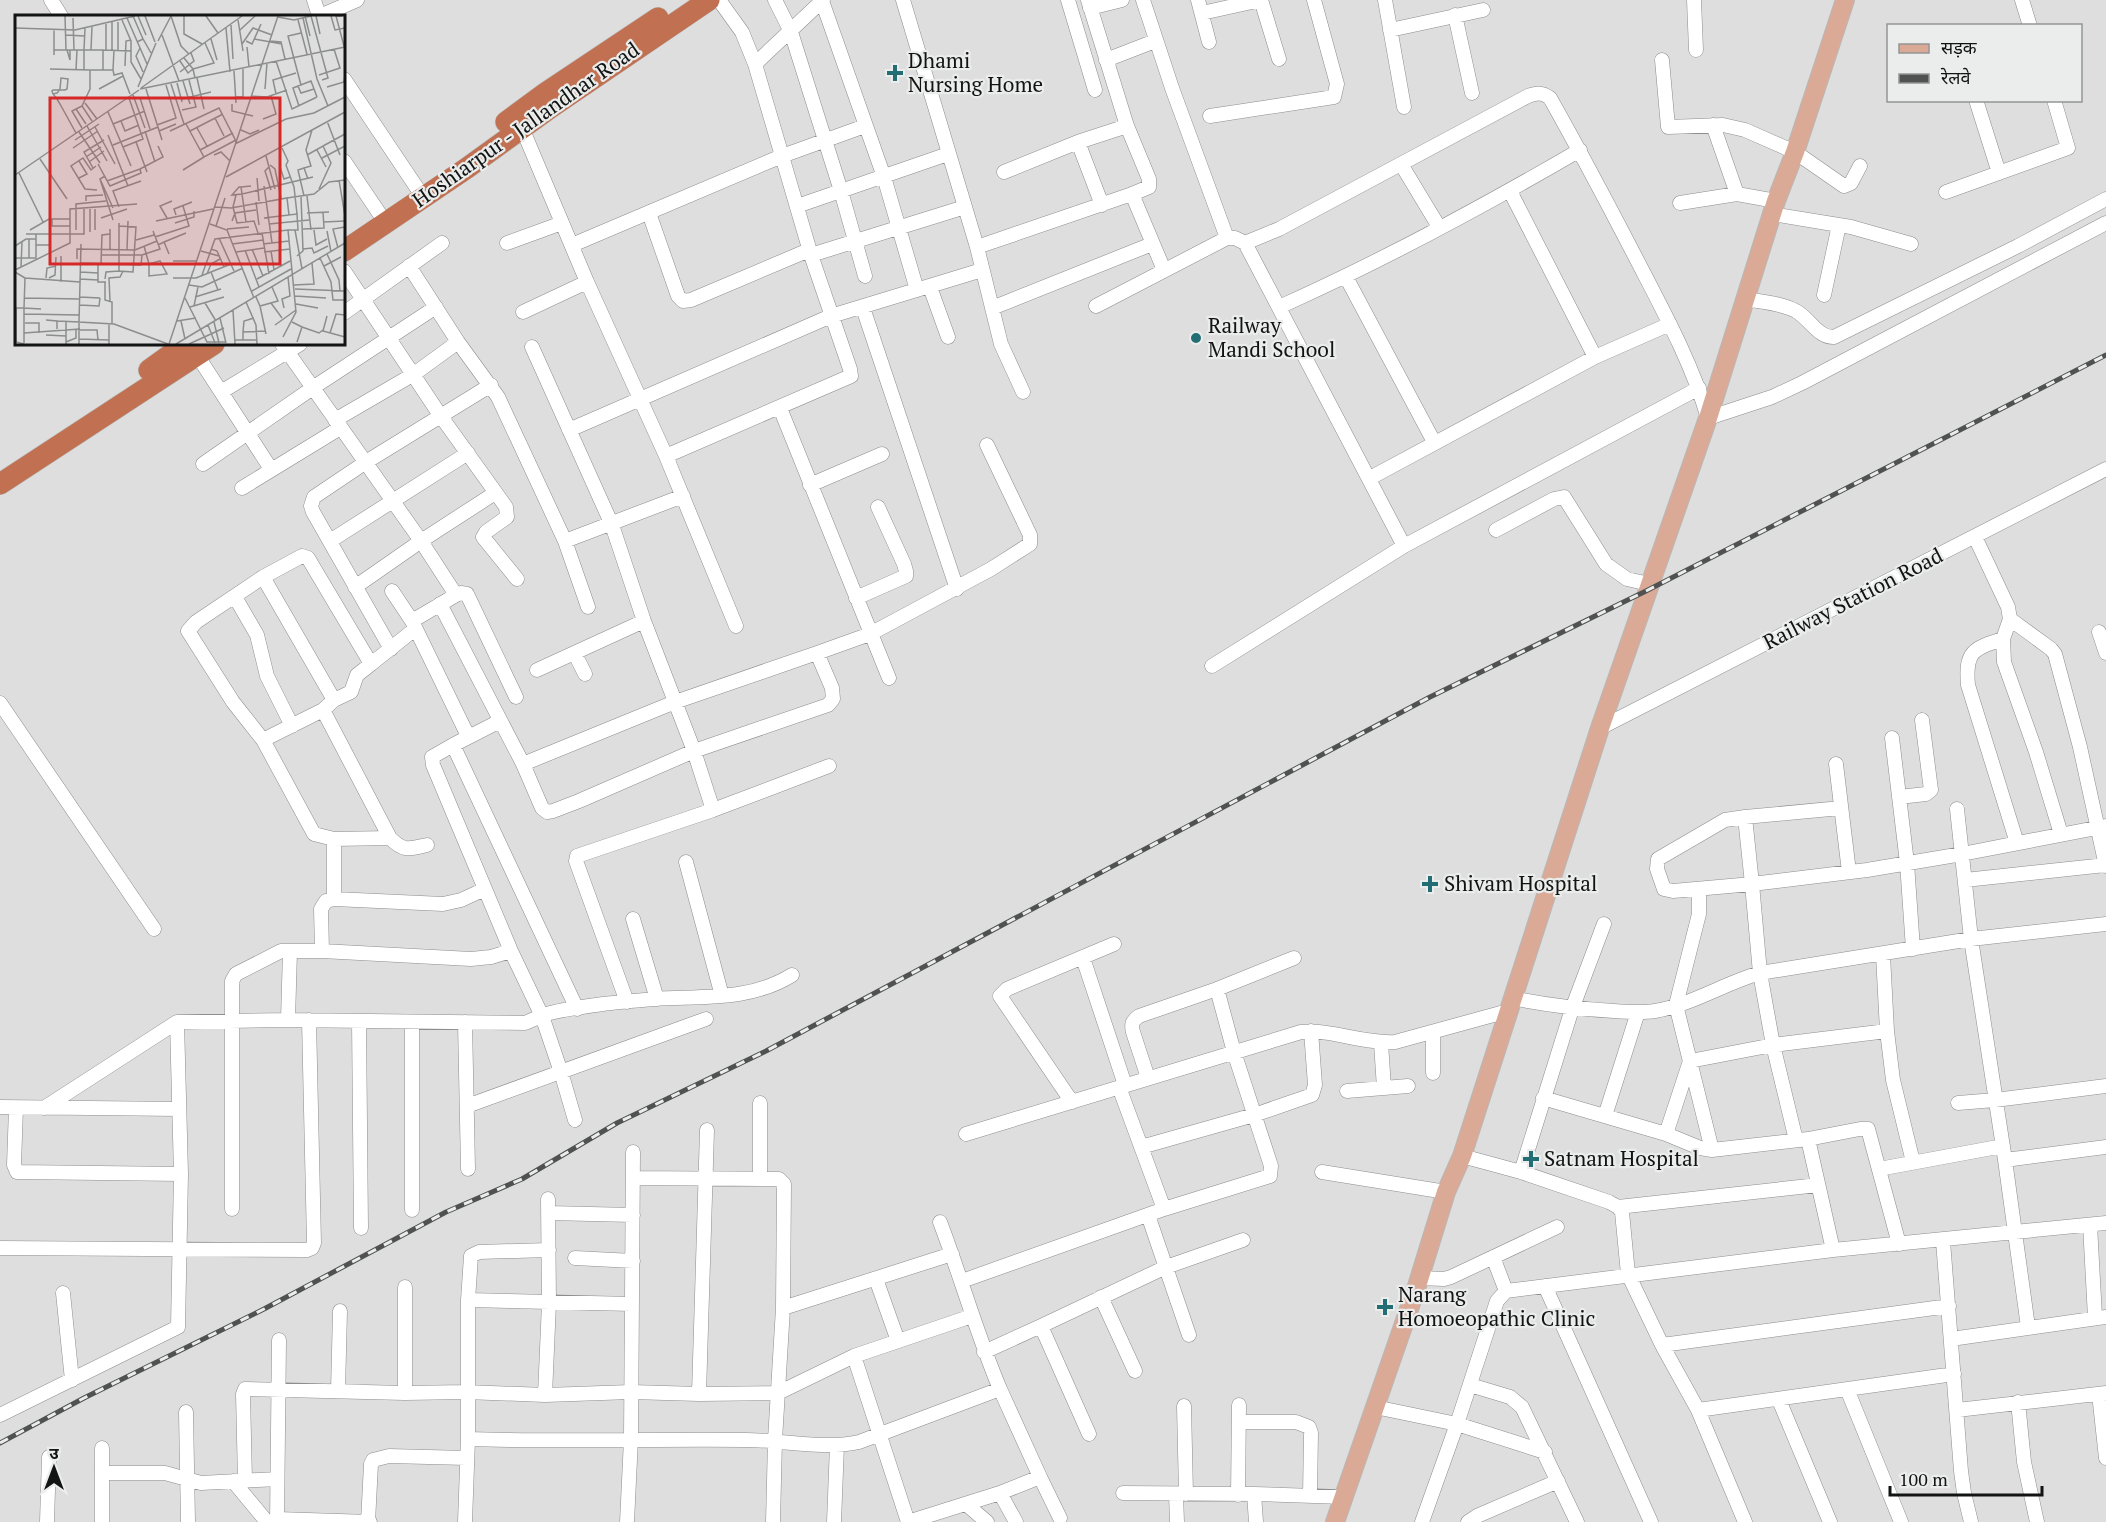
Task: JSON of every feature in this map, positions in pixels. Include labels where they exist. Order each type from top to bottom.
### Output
[{"type":"highway","points":[[345,235],[419,191],[462,155],[544,94],[686,0]]},
{"type":"highway","name":"Hoshiarpur - Jallandhar Road","points":[[345,250],[419,191],[467,168],[709,0]]},
{"type":"highway","points":[[0,472],[199,347]]},
{"type":"highway","points":[[0,484],[199,347]]},
{"type":"main road","points":[[1335,1522],[1419,1278],[1446,1192],[1462,1156],[1600,728],[1708,418],[1774,207],[1795,152],[1845,0]]},
{"type":"street","points":[[51,0],[60,15]]},
{"type":"street","points":[[314,0],[319,15]]},
{"type":"street","points":[[321,15],[357,0]]},
{"type":"street","points":[[666,456],[851,376],[810,253],[755,64],[742,32],[719,0]]},
{"type":"street","points":[[775,0],[791,32],[865,276]]},
{"type":"street","points":[[903,0],[977,247],[1001,344],[1023,392]]},
{"type":"street","points":[[1068,0],[1095,90]]},
{"type":"street","points":[[977,247],[1132,194],[1145,189],[1150,183],[1127,126],[1089,4],[1122,0]]},
{"type":"street","points":[[1143,0],[1155,41],[1227,238]]},
{"type":"street","points":[[1209,42],[1200,7],[1261,0],[1279,58]]},
{"type":"street","points":[[1210,116],[1334,97],[1337,84],[1314,0]]},
{"type":"street","points":[[1385,0],[1404,107]]},
{"type":"street","points":[[1694,0],[1696,50]]},
{"type":"street","points":[[2022,0],[2029,24]]},
{"type":"street","points":[[755,64],[822,1],[884,177],[898,227],[948,337]]},
{"type":"street","points":[[1390,30],[1483,10]]},
{"type":"street","points":[[1455,15],[1472,93]]},
{"type":"street","points":[[1106,60],[1155,41]]},
{"type":"street","points":[[1662,60],[1668,127],[1713,125],[1733,126],[1745,130],[1795,152],[1844,186],[1851,183],[1860,166]]},
{"type":"street","points":[[345,80],[419,191]]},
{"type":"street","points":[[1245,243],[1279,229],[1528,96],[1543,93],[1550,98],[1580,150],[1670,324],[1700,388],[1708,418],[1772,397],[1802,383],[2106,223]]},
{"type":"street","points":[[1977,102],[1999,173]]},
{"type":"street","points":[[1946,192],[2068,148],[2055,102]]},
{"type":"street","points":[[1713,125],[1737,194]]},
{"type":"street","points":[[572,245],[782,156],[866,126]]},
{"type":"street","points":[[1004,172],[1078,142],[1127,126]]},
{"type":"street","points":[[522,128],[587,282],[666,456],[736,626]]},
{"type":"street","points":[[1078,142],[1102,205]]},
{"type":"street","points":[[1279,307],[1346,277],[1510,191],[1580,150]]},
{"type":"street","points":[[797,206],[948,154]]},
{"type":"street","points":[[345,162],[379,213]]},
{"type":"street","points":[[1401,164],[1439,227]]},
{"type":"street","points":[[1510,191],[1595,357]]},
{"type":"street","points":[[1132,194],[1164,270]]},
{"type":"street","points":[[1680,203],[1737,194],[1774,207],[1911,244]]},
{"type":"street","points":[[1745,299],[1793,309],[1804,316],[1823,336],[1834,337],[2018,246],[2106,199]]},
{"type":"street","points":[[649,213],[678,296],[683,301],[691,300],[810,253],[965,207]]},
{"type":"street","points":[[507,243],[562,223]]},
{"type":"street","points":[[1824,295],[1839,225]]},
{"type":"street","points":[[1096,306],[1227,238],[1235,238],[1245,243],[1404,546]]},
{"type":"street","points":[[345,312],[442,243]]},
{"type":"street","points":[[992,308],[1152,244]]},
{"type":"street","points":[[409,267],[458,342],[491,385],[503,407],[565,542],[588,607]]},
{"type":"street","points":[[569,430],[831,316],[982,270]]},
{"type":"street","points":[[345,273],[440,415],[506,507],[507,517],[486,532],[483,537],[517,579]]},
{"type":"street","points":[[1346,277],[1434,442]]},
{"type":"street","points":[[523,312],[587,282]]},
{"type":"street","points":[[203,464],[314,387],[436,307]]},
{"type":"street","points":[[863,308],[957,589]]},
{"type":"street","points":[[1370,478],[1595,357],[1670,324]]},
{"type":"street","points":[[242,488],[414,374],[458,342]]},
{"type":"street","points":[[199,347],[221,392],[271,469]]},
{"type":"street","points":[[532,347],[612,525],[644,621],[694,751],[713,810]]},
{"type":"street","points":[[221,392],[285,348],[421,541],[456,595]]},
{"type":"street","points":[[391,649],[313,512],[312,501],[314,497],[366,462],[491,385]]},
{"type":"street","points":[[1212,666],[1404,546],[1700,388]]},
{"type":"street","points":[[780,408],[889,678]]},
{"type":"street","points":[[523,764],[675,702],[870,634],[957,589],[1026,548],[1032,539],[987,445]]},
{"type":"street","points":[[330,541],[468,453]]},
{"type":"street","points":[[810,484],[882,454]]},
{"type":"street","name":"Railway Station Road","points":[[1600,728],[2106,469]]},
{"type":"street","points":[[356,586],[495,493]]},
{"type":"street","points":[[565,542],[683,496]]},
{"type":"street","points":[[1497,530],[1554,499],[1564,497],[1606,564],[1627,579],[1649,584]]},
{"type":"street","points":[[856,598],[906,576],[904,564],[878,507]]},
{"type":"street","points":[[1975,537],[2003,594],[2010,619],[2003,639],[2003,655],[2007,674],[2036,752],[2061,834]]},
{"type":"street","points":[[371,664],[308,558],[299,556],[196,622],[188,631],[233,702],[263,740],[310,830],[318,837],[334,839],[390,838]]},
{"type":"street","points":[[263,577],[334,700]]},
{"type":"street","points":[[393,591],[414,625],[468,736]]},
{"type":"street","points":[[263,740],[323,710],[334,700],[351,692],[357,675],[391,649],[414,625],[440,604],[464,593],[469,597],[516,697]]},
{"type":"street","points":[[235,597],[256,636],[267,676],[292,726]]},
{"type":"street","points":[[440,604],[523,764],[542,808],[549,812],[694,751],[828,705],[833,699],[832,688],[817,652]]},
{"type":"street","points":[[1965,880],[2106,865],[2102,827],[2055,654],[2010,619]]},
{"type":"street","points":[[537,670],[644,621]]},
{"type":"street","points":[[2099,632],[2106,653]]},
{"type":"street","points":[[2003,639],[1975,650],[1970,656],[1967,672],[1968,685],[2017,843]]},
{"type":"street","points":[[575,654],[585,674]]},
{"type":"street","points":[[0,703],[154,929]]},
{"type":"street","points":[[323,710],[390,838],[399,847],[405,849],[427,845]]},
{"type":"street","points":[[1899,797],[1926,794],[1930,790],[1922,720]]},
{"type":"street","points":[[500,721],[434,754],[432,760],[511,951],[542,1016],[575,1120]]},
{"type":"street","points":[[1892,738],[1907,862],[1914,949]]},
{"type":"street","points":[[453,745],[577,1009]]},
{"type":"street","points":[[1836,764],[1849,872]]},
{"type":"street","points":[[627,1002],[576,861],[577,856],[713,810],[829,766]]},
{"type":"street","points":[[1841,808],[1745,817],[1720,823],[1658,859],[1657,869],[1664,889],[1673,891],[1752,884],[1849,872],[1962,854],[2102,827]]},
{"type":"street","points":[[1957,809],[1971,939],[2028,1327]]},
{"type":"street","points":[[1745,817],[1760,973],[1773,1045],[1818,1185],[1833,1250]]},
{"type":"street","points":[[334,839],[334,899]]},
{"type":"street","points":[[686,862],[722,996]]},
{"type":"street","points":[[1700,888],[1699,914],[1676,1005],[1712,1150]]},
{"type":"street","points":[[322,951],[321,909],[326,901],[334,899],[443,904],[461,900],[485,889]]},
{"type":"street","points":[[633,919],[657,999]]},
{"type":"street","points":[[1521,1172],[1572,1009],[1604,924]]},
{"type":"street","points":[[966,1134],[1301,1032],[1311,1031],[1381,1043],[1408,1040],[1510,1004],[1572,1009],[1656,1011],[1760,973],[1971,939],[2106,924]]},
{"type":"street","points":[[1072,1102],[1000,996],[1007,989],[1114,944]]},
{"type":"street","points":[[288,1020],[290,951]]},
{"type":"street","points":[[232,1209],[231,1020],[233,976],[275,952],[322,951],[471,959],[491,957],[511,951]]},
{"type":"street","points":[[1883,955],[1887,1031],[1896,1097],[1913,1162]]},
{"type":"street","points":[[1083,958],[1141,1147],[1164,1209]]},
{"type":"street","points":[[1148,1078],[1131,1024],[1134,1020],[1139,1016],[1217,989],[1294,958]]},
{"type":"street","points":[[44,1108],[177,1022],[309,1020],[525,1023],[542,1016],[627,1002],[752,992],[778,984],[792,975]]},
{"type":"street","points":[[962,1281],[1164,1209],[1270,1176],[1271,1166],[1234,1052],[1217,989]]},
{"type":"street","points":[[1605,1116],[1638,1012]]},
{"type":"street","points":[[466,1106],[706,1019]]},
{"type":"street","points":[[0,1248],[307,1250],[312,1248],[314,1243],[309,1020]]},
{"type":"street","points":[[359,1021],[361,1228]]},
{"type":"street","points":[[0,1415],[178,1327],[181,1174],[177,1022]]},
{"type":"street","points":[[465,1022],[468,1168]]},
{"type":"street","points":[[412,1023],[412,1210]]},
{"type":"street","points":[[1141,1147],[1254,1115],[1312,1095],[1315,1085],[1311,1031]]},
{"type":"street","points":[[1690,1061],[1773,1045],[1887,1031]]},
{"type":"street","points":[[1433,1032],[1433,1073]]},
{"type":"street","points":[[1381,1043],[1384,1088]]},
{"type":"street","points":[[1666,1134],[1690,1061]]},
{"type":"street","points":[[1347,1091],[1408,1086]]},
{"type":"street","points":[[1958,1103],[2106,1086]]},
{"type":"street","points":[[1543,1098],[1712,1150],[1802,1140],[1860,1129],[1868,1130],[1899,1244]]},
{"type":"street","points":[[760,1103],[760,1179]]},
{"type":"street","points":[[0,1107],[179,1109]]},
{"type":"street","points":[[16,1108],[14,1165],[16,1172],[181,1174]]},
{"type":"street","points":[[699,1394],[707,1130]]},
{"type":"street","points":[[1880,1168],[1913,1162],[2004,1153],[2106,1147]]},
{"type":"street","points":[[627,1522],[631,1439],[633,1152]]},
{"type":"street","points":[[1462,1156],[1521,1172],[1618,1207],[1818,1185]]},
{"type":"street","points":[[1322,1172],[1446,1192]]},
{"type":"street","points":[[633,1178],[779,1179],[784,1184],[783,1308],[775,1440],[773,1522]]},
{"type":"street","points":[[545,1395],[549,1303],[548,1199]]},
{"type":"street","points":[[1618,1207],[1623,1219],[1628,1274],[1662,1345],[1698,1410],[1745,1522]]},
{"type":"street","points":[[548,1214],[633,1215]]},
{"type":"street","points":[[1148,1215],[1189,1335]]},
{"type":"street","points":[[940,1222],[962,1281],[984,1352],[1060,1518]]},
{"type":"street","points":[[1422,1522],[1497,1301],[1506,1291],[1833,1250],[1943,1241],[2106,1223]]},
{"type":"street","points":[[1951,1339],[2101,1317],[2090,1225]]},
{"type":"street","points":[[1419,1278],[1444,1279],[1557,1227]]},
{"type":"street","points":[[984,1352],[1166,1267],[1243,1240]]},
{"type":"street","points":[[1943,1241],[1964,1493],[1971,1522]]},
{"type":"street","points":[[465,1522],[468,1439],[466,1392],[468,1300],[471,1256],[474,1253],[549,1250]]},
{"type":"street","points":[[783,1308],[952,1254]]},
{"type":"street","points":[[1493,1257],[1506,1291]]},
{"type":"street","points":[[575,1258],[633,1261]]},
{"type":"street","points":[[876,1279],[898,1341]]},
{"type":"street","points":[[1545,1286],[1651,1522]]},
{"type":"street","points":[[405,1287],[405,1393]]},
{"type":"street","points":[[63,1293],[72,1380]]},
{"type":"street","points":[[1101,1297],[1135,1371]]},
{"type":"street","points":[[468,1300],[632,1304]]},
{"type":"street","points":[[1662,1345],[1949,1306]]},
{"type":"street","points":[[338,1390],[340,1311]]},
{"type":"street","points":[[467,1458],[380,1456],[373,1460],[369,1522],[274,1521],[239,1481],[243,1391],[279,1389],[545,1395],[631,1392],[778,1393],[854,1356],[972,1316]]},
{"type":"street","points":[[1041,1326],[1089,1434]]},
{"type":"street","points":[[274,1521],[277,1479],[279,1340]]},
{"type":"street","points":[[854,1356],[907,1522],[962,1506],[1040,1477]]},
{"type":"street","points":[[1698,1410],[1954,1374]]},
{"type":"street","points":[[1470,1385],[1510,1397],[1518,1402],[1526,1413],[1577,1522]]},
{"type":"street","points":[[468,1439],[775,1440],[837,1445],[859,1442],[880,1432],[1000,1389]]},
{"type":"street","points":[[1847,1389],[1901,1522]]},
{"type":"street","points":[[1957,1410],[2102,1393],[2106,1458]]},
{"type":"street","points":[[1779,1400],[1830,1522]]},
{"type":"street","points":[[2018,1402],[2024,1462],[2037,1522]]},
{"type":"street","points":[[1238,1495],[1239,1405]]},
{"type":"street","points":[[1177,1522],[1181,1494],[1184,1406]]},
{"type":"street","points":[[1375,1407],[1457,1424],[1545,1452]]},
{"type":"street","points":[[186,1412],[188,1522]]},
{"type":"street","points":[[1239,1422],[1296,1422],[1309,1427],[1311,1433],[1310,1496]]},
{"type":"street","points":[[834,1522],[837,1445]]},
{"type":"street","points":[[102,1448],[102,1522]]},
{"type":"street","points":[[47,1522],[49,1457]]},
{"type":"street","points":[[102,1473],[165,1473],[201,1483],[277,1479]]},
{"type":"street","points":[[1468,1522],[1558,1481]]},
{"type":"street","points":[[1000,1493],[1016,1522]]},
{"type":"street","points":[[1123,1493],[1344,1497]]},
{"type":"street","points":[[1254,1494],[1256,1522]]},
{"type":"street","points":[[958,1522],[962,1506]]},
{"type":"street","points":[[962,1506],[987,1522]]},
{"type":"railway","points":[[0,1443],[84,1398],[264,1309],[446,1212],[522,1179],[617,1123],[766,1051],[1430,697],[1646,591],[2106,355]]},
{"type":"place","name":"Dhami Nursing Home","points":[[895,73]]},
{"type":"place","name":"Railway Mandi School","points":[[1196,338]]},
{"type":"place","name":"Shivam Hospital","points":[[1430,884]]},
{"type":"place","name":"Satnam Hospital","points":[[1531,1159]]},
{"type":"place","name":"Narang Homoeopathic Clinic","points":[[1385,1307]]}]
